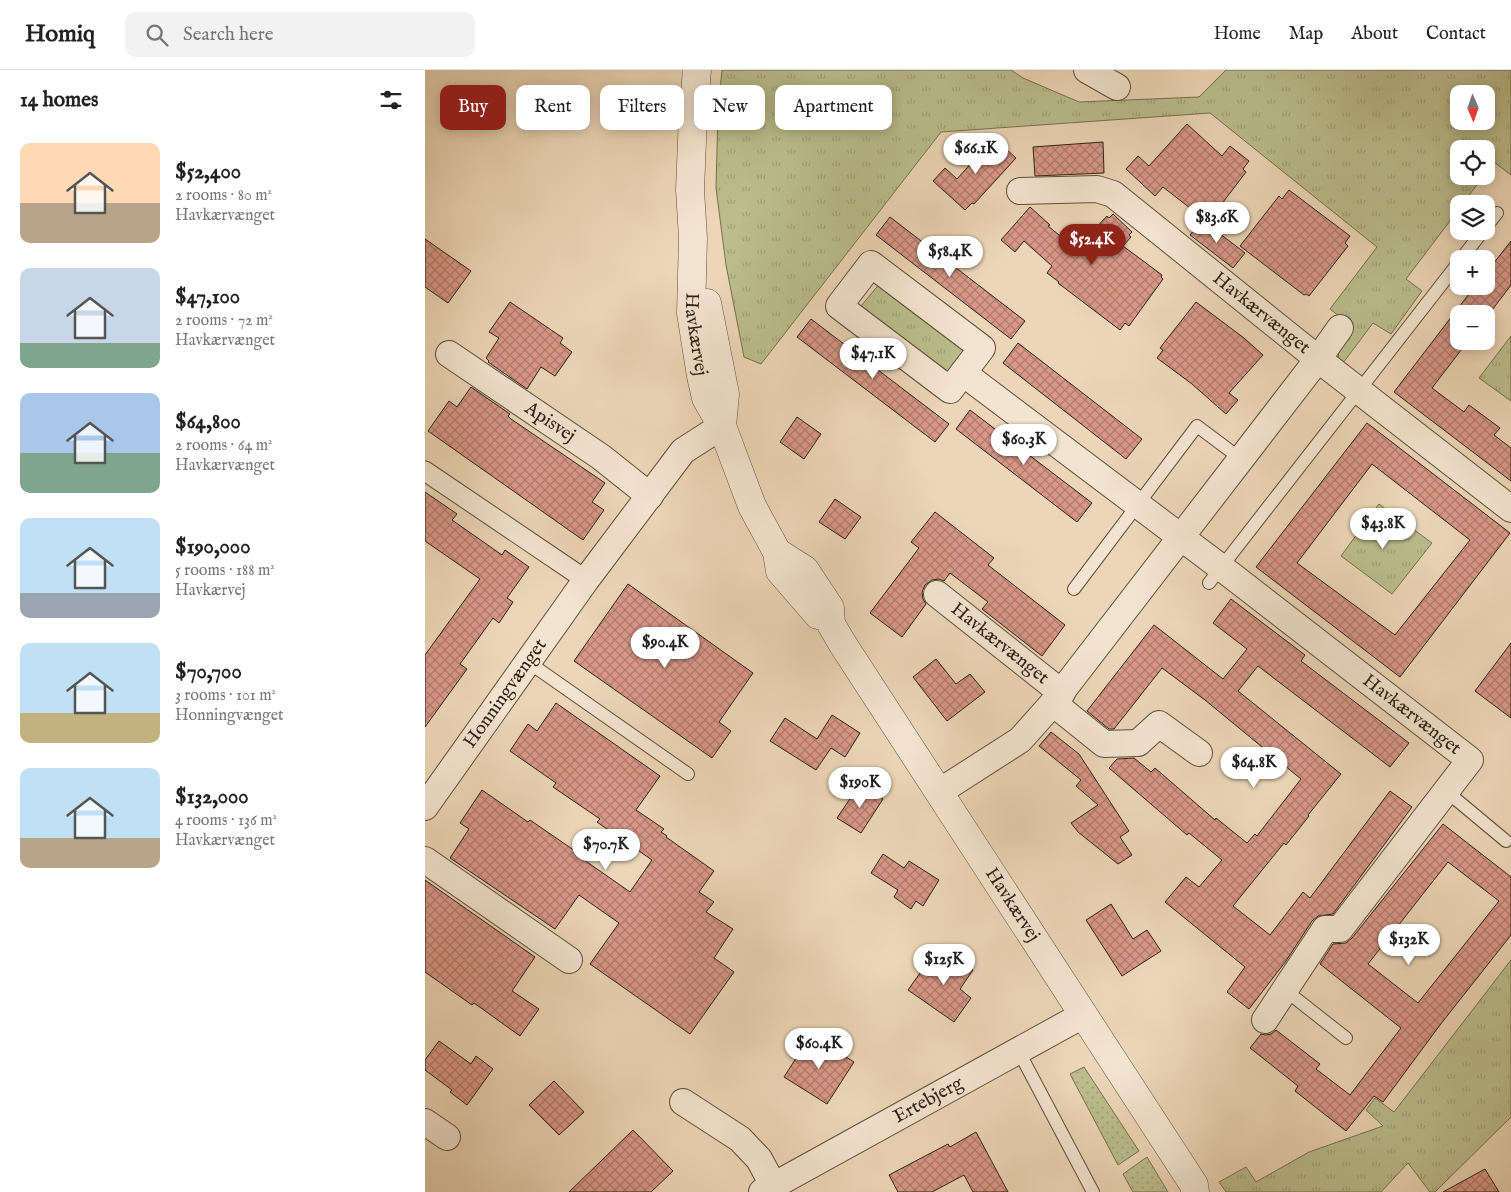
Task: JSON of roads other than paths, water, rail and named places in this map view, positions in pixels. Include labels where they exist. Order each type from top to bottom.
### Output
[{"type":"street","name":"Havkærvej","points":[[697,70],[690,190],[693,238],[691,313],[698,359],[706,398],[722,426],[752,506],[777,552],[780,571],[816,614],[831,624],[1198,1190]]},
{"type":"street","points":[[1087,70],[1117,87]]},
{"type":"street","name":"Havkærvænget","points":[[1020,191],[1097,188],[1113,194],[1318,359],[1511,509]]},
{"type":"street","points":[[871,264],[982,348],[963,372],[950,390],[839,306],[871,264]]},
{"type":"street","name":"Havkærvænget","points":[[939,792],[1020,740],[1057,698],[1340,328]]},
{"type":"street","name":"Apisvej","points":[[449,354],[601,457],[650,496]]},
{"type":"street","name":"Havkærvænget","points":[[963,372],[1181,537],[1215,575],[1470,760],[1340,929],[1325,929],[1265,1020]]},
{"type":"street","name":"Honningvænget","points":[[425,807],[586,580],[683,451],[722,426]]},
{"type":"street","points":[[425,471],[586,580]]},
{"type":"street","name":"Havkærvænget","points":[[937,594],[1057,698],[1104,744],[1138,742],[1159,724],[1199,753]]},
{"type":"street","points":[[425,860],[569,960]]},
{"type":"street","name":"Ertebjerg","points":[[683,1102],[740,1139],[759,1159],[767,1188],[1083,1015]]},
{"type":"street","points":[[425,1122],[447,1137]]},
{"type":"lane","points":[[1468,250],[1476,240]]},
{"type":"lane","points":[[1215,575],[1450,274]]},
{"type":"lane","points":[[1075,589],[1197,426],[1241,459]]},
{"type":"lane","points":[[528,662],[688,774]]},
{"type":"lane","points":[[1446,791],[1506,841]]},
{"type":"lane","points":[[1285,990],[1346,1038]]},
{"type":"lane","points":[[1018,1050],[1093,1192]]}]
